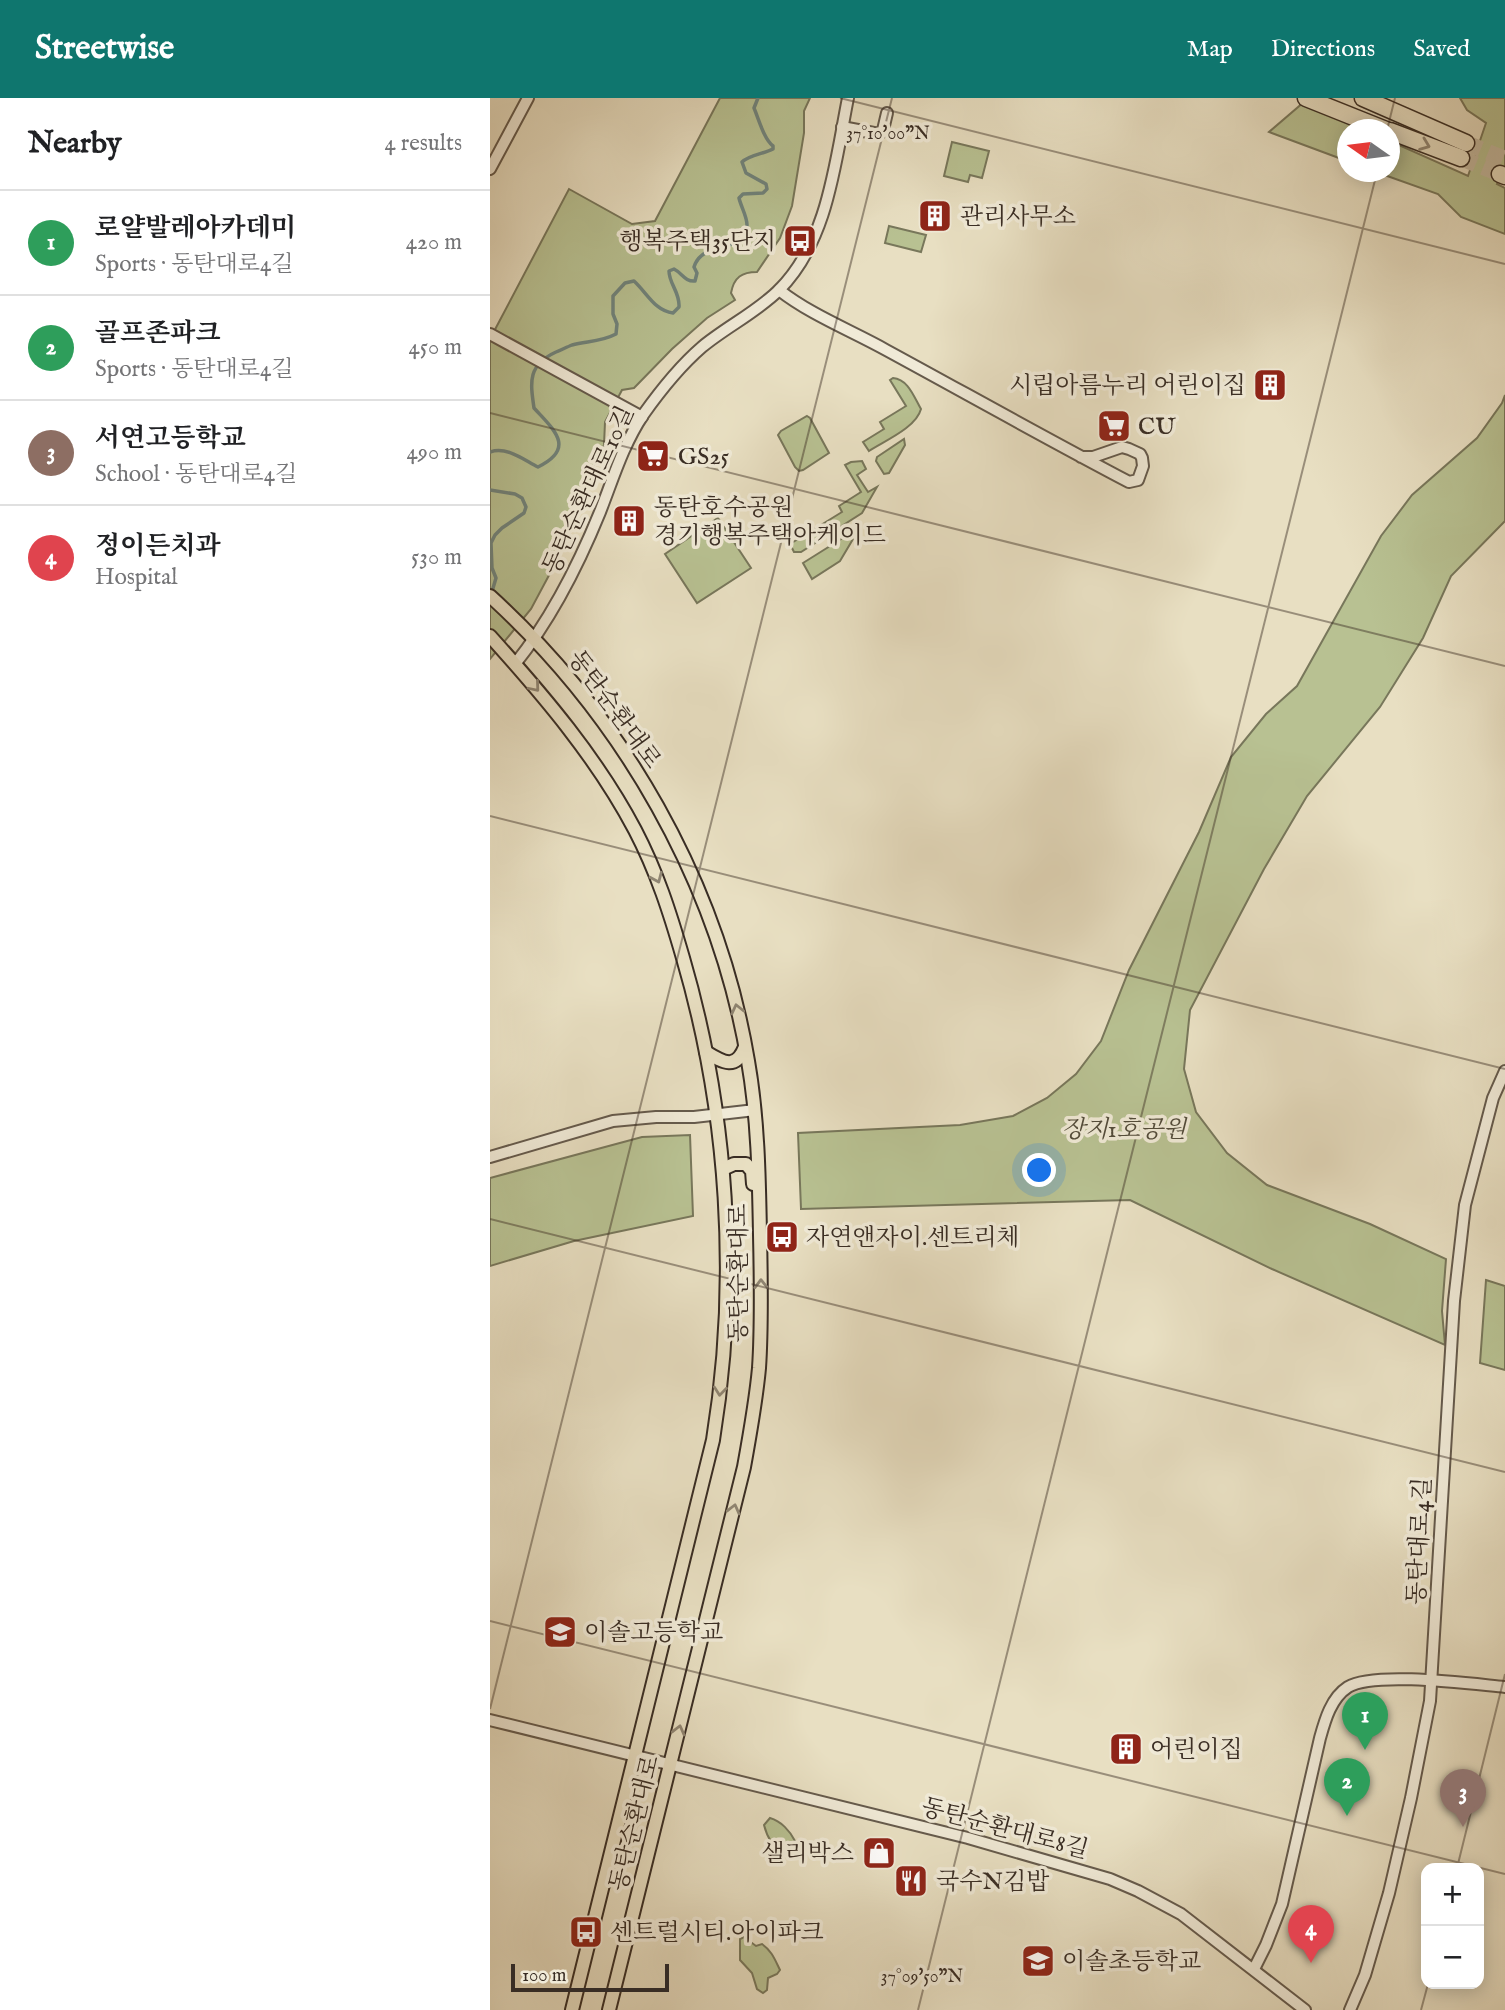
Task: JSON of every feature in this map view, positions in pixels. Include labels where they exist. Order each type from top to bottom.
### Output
[{"type":"highway","points":[[1306,98],[1360,119]]},
{"type":"highway","points":[[1363,98],[1463,150],[1400,133]]},
{"type":"main road","name":"동탄순환대로","points":[[490,596],[567,674],[607,726],[639,774],[671,832],[701,897],[734,995],[755,1110],[759,1159],[761,1338],[751,1431],[744,1467],[664,1763],[609,2010]]},
{"type":"main road","name":"동탄순환대로","points":[[490,636],[564,721],[588,755],[610,787],[659,880],[693,991],[717,1115],[723,1169],[726,1318],[719,1405],[707,1469],[572,2010]]},
{"type":"main road","points":[[706,1052],[719,1060],[735,1062],[741,1057],[745,1047]]},
{"type":"main road","points":[[723,1169],[741,1163],[746,1164],[752,1171],[760,1218]]},
{"type":"street","points":[[490,169],[528,98]]},
{"type":"street","name":"동탄순환대로10길","points":[[515,664],[535,639],[578,563],[620,459],[642,416],[701,348],[779,290],[803,257],[822,217],[848,98]]},
{"type":"street","points":[[842,127],[879,134],[883,130],[887,114]]},
{"type":"street","points":[[779,290],[793,301],[1081,457],[1129,482],[1138,480],[1142,473],[1140,454],[1122,447],[1093,457],[1081,457]]},
{"type":"street","points":[[490,334],[642,416]]},
{"type":"street","name":"동탄대로4길","points":[[1350,2010],[1365,1975],[1389,1893],[1411,1798],[1432,1681],[1459,1252],[1465,1205],[1480,1143],[1493,1098],[1504,1077]]},
{"type":"street","points":[[490,1157],[613,1121],[755,1110]]},
{"type":"street","points":[[1254,1969],[1282,1904],[1320,1738],[1335,1700],[1349,1686],[1366,1681],[1406,1679],[1505,1687]]},
{"type":"street","name":"동탄순환대로8길","points":[[490,1720],[968,1838],[1110,1879],[1181,1914],[1306,2010]]},
{"type":"green space","points":[[720,98],[810,98],[804,111],[804,133],[792,206],[780,238],[757,272],[743,274],[737,279],[731,293],[735,300],[707,318],[634,388],[622,390],[605,422],[604,445],[555,564],[531,609],[490,659],[490,339],[569,189],[632,224],[655,221]]},
{"type":"green space","points":[[1460,98],[1505,98],[1505,168],[1497,184],[1505,188],[1505,234],[1461,217],[1438,194],[1400,181],[1400,145],[1468,176],[1486,123],[1467,110]]},
{"type":"green space","points":[[1304,102],[1342,119],[1337,119],[1337,157],[1269,132]]},
{"type":"green space","points":[[952,142],[989,151],[982,178],[970,175],[968,182],[944,176]]},
{"type":"green space","points":[[889,226],[926,235],[921,252],[885,243]]},
{"type":"green space","points":[[893,378],[907,385],[921,409],[906,428],[869,451],[863,442],[884,429],[880,422],[906,406],[890,380]]},
{"type":"green space","name":"장지1호공원","points":[[1505,395],[1505,521],[1451,576],[1423,638],[1380,707],[1307,796],[1264,869],[1190,1010],[1184,1069],[1196,1112],[1227,1153],[1267,1185],[1370,1224],[1446,1259],[1442,1311],[1445,1345],[1272,1269],[1130,1200],[801,1209],[798,1133],[960,1125],[1013,1116],[1047,1098],[1076,1074],[1101,1041],[1129,970],[1199,832],[1231,757],[1266,714],[1297,686],[1381,536],[1412,495],[1477,438]]},
{"type":"green space","points":[[807,416],[829,453],[799,471],[778,435]]},
{"type":"green space","points":[[904,439],[905,445],[889,473],[884,474],[876,461],[877,457]]},
{"type":"green space","points":[[862,461],[866,469],[857,475],[868,492],[877,487],[862,513],[801,552],[794,552],[790,544],[842,512],[839,506],[861,492],[845,465]]},
{"type":"green space","points":[[718,518],[751,568],[697,603],[665,554]]},
{"type":"green space","points":[[854,531],[856,534],[840,561],[812,579],[803,563]]},
{"type":"green space","points":[[690,1135],[693,1216],[574,1241],[490,1266],[490,1178],[642,1137]]},
{"type":"green space","points":[[1486,1280],[1505,1286],[1505,1370],[1480,1363]]},
{"type":"green space","points":[[770,1818],[785,1827],[795,1841],[783,1853],[773,1845],[765,1829],[764,1825]]},
{"type":"green space","points":[[744,1937],[756,1946],[762,1944],[773,1956],[780,1970],[768,1978],[767,1990],[763,1993],[757,1989],[752,1973],[740,1960],[740,1939]]},
{"type":"waterway","points":[[490,452],[509,452],[538,467],[550,460],[559,446],[558,438],[534,408],[532,382],[540,362],[572,345],[616,334],[613,296],[625,283],[634,281],[656,305],[673,313],[679,307],[679,302],[669,271],[674,269],[686,279],[695,281],[697,273],[694,267],[699,258],[714,249],[740,241],[745,235],[747,222],[739,198],[743,194],[763,193],[767,189],[766,184],[746,173],[742,162],[773,149],[754,108],[758,98]]},
{"type":"waterway","points":[[490,490],[515,494],[522,498],[526,507],[524,513],[502,528],[491,543],[492,568],[496,578],[491,595]]},
{"type":"tunnel","points":[[1466,143],[1505,159]]},
{"type":"tunnel","points":[[1461,158],[1500,174]]},
{"type":"place","name":"관리사무소","points":[[935,216]]},
{"type":"place","name":"행복주택35단지","points":[[800,241]]},
{"type":"place","name":"시립아름누리 어린이집","points":[[1270,385]]},
{"type":"place","name":"CU","points":[[1114,426]]},
{"type":"place","name":"GS25","points":[[653,456]]},
{"type":"place","name":"동탄호수공원 경기행복주택아케이드","points":[[629,521]]},
{"type":"place","name":"자연앤자이.센트리체","points":[[782,1237]]},
{"type":"place","name":"이솔고등학교","points":[[560,1632]]},
{"type":"place","name":"어린이집","points":[[1126,1749]]},
{"type":"place","name":"로얄발레아카데미","points":[[1365,1750]]},
{"type":"place","name":"골프존파크","points":[[1347,1816]]},
{"type":"place","name":"서연고등학교","points":[[1463,1827]]},
{"type":"place","name":"샐리박스","points":[[879,1853]]},
{"type":"place","name":"국수N김밥","points":[[911,1881]]},
{"type":"place","name":"센트럴시티.아이파크","points":[[586,1932]]},
{"type":"place","name":"이솔초등학교","points":[[1038,1961]]},
{"type":"place","name":"정이든치과","points":[[1311,1963]]}]
